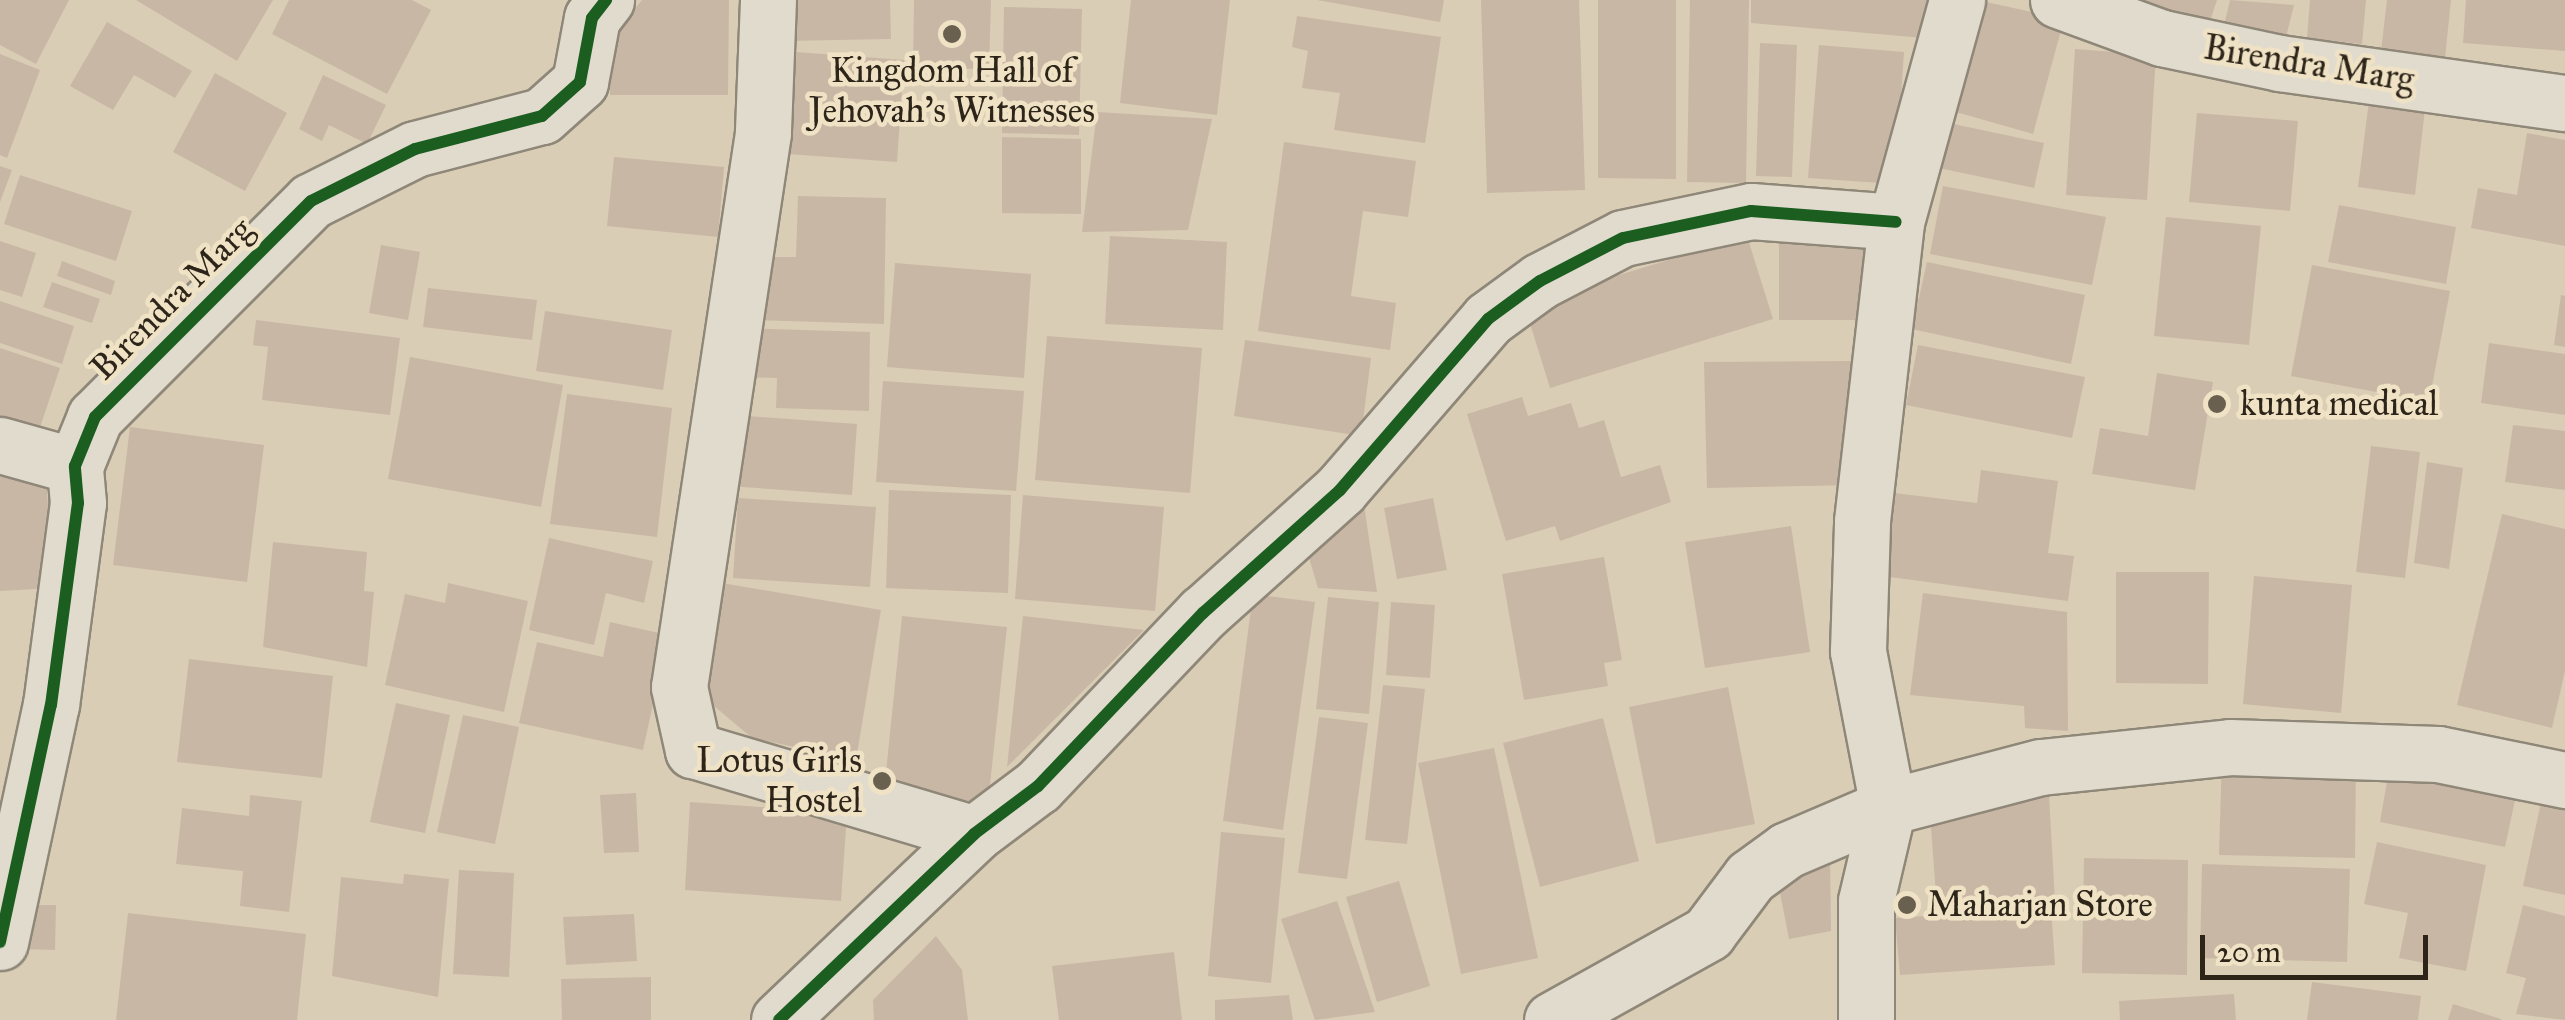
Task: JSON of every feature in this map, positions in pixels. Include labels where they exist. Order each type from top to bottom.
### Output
[{"type":"street","name":"Birendra Marg","points":[[0,942],[51,705],[78,502],[75,466],[95,417],[311,202],[414,149],[542,116],[580,82],[592,18],[606,0]]},
{"type":"street","points":[[768,0],[762,134],[679,686],[693,750],[974,834]]},
{"type":"street","points":[[1866,1020],[1866,901],[1888,807],[1858,652],[1862,521],[1896,222],[1957,0]]},
{"type":"street","name":"Birendra Marg","points":[[2058,0],[2162,38],[2280,63],[2565,103]]},
{"type":"street","points":[[778,1020],[974,834],[1038,786],[1203,613],[1340,490],[1488,319],[1540,281],[1623,238],[1751,210],[1896,222]]},
{"type":"street","points":[[0,445],[75,466]]},
{"type":"street","points":[[1552,1020],[1708,933],[1750,877],[1786,850],[1888,807],[2040,767],[2230,747],[2438,754],[2565,780]]},
{"type":"building","points":[[0,0],[69,0],[36,64],[0,45]]},
{"type":"building","points":[[136,0],[273,0],[237,61]]},
{"type":"building","points":[[289,0],[412,0],[431,10],[387,94],[272,34]]},
{"type":"building","points":[[642,0],[729,0],[728,95],[610,95],[610,39]]},
{"type":"building","points":[[783,0],[890,0],[891,39],[784,41]]},
{"type":"building","name":"Kingdom Hall of Jehovah's Witnesses","points":[[914,0],[991,0],[989,69],[913,68]]},
{"type":"building","points":[[1131,0],[1230,0],[1217,115],[1120,103]]},
{"type":"building","points":[[1317,0],[1444,0],[1440,22]]},
{"type":"building","points":[[1481,0],[1579,0],[1585,190],[1487,193]]},
{"type":"building","points":[[1598,0],[1676,0],[1676,179],[1598,178]]},
{"type":"building","points":[[1690,0],[1749,0],[1746,183],[1687,182]]},
{"type":"building","points":[[1751,0],[1933,0],[1935,39],[1751,23]]},
{"type":"building","points":[[1977,0],[2064,19],[2033,134],[1949,110]]},
{"type":"building","points":[[2114,0],[2217,0],[2207,30]]},
{"type":"building","points":[[2230,0],[2294,5],[2284,45],[2223,30]]},
{"type":"building","points":[[2310,0],[2366,0],[2362,44],[2307,38]]},
{"type":"building","points":[[2387,0],[2451,0],[2445,58],[2381,51]]},
{"type":"building","points":[[2466,0],[2565,0],[2565,51],[2463,43]]},
{"type":"building","points":[[1004,7],[1082,9],[1079,135],[1002,133]]},
{"type":"building","points":[[1297,16],[1441,37],[1425,143],[1334,130],[1340,93],[1302,88],[1308,51],[1292,47]]},
{"type":"building","points":[[107,22],[192,71],[175,98],[134,75],[113,110],[70,86]]},
{"type":"building","points":[[1760,43],[1797,45],[1792,177],[1756,176]]},
{"type":"building","points":[[1819,45],[1904,52],[1895,184],[1808,178]]},
{"type":"building","points":[[2075,49],[2156,55],[2147,200],[2066,195]]},
{"type":"building","points":[[782,51],[904,60],[897,162],[774,153]]},
{"type":"building","points":[[0,54],[40,70],[7,158],[0,155]]},
{"type":"building","points":[[215,73],[287,113],[245,191],[173,152]]},
{"type":"building","points":[[323,75],[386,105],[367,144],[329,125],[322,141],[299,129]]},
{"type":"building","points":[[2369,101],[2425,109],[2415,195],[2358,187]]},
{"type":"building","points":[[1097,112],[1212,119],[1188,230],[1082,232]]},
{"type":"building","points":[[2197,113],[2298,121],[2290,211],[2189,202]]},
{"type":"building","points":[[1944,122],[2044,143],[2034,188],[1934,167]]},
{"type":"building","points":[[2527,133],[2565,140],[2565,246],[2471,228],[2478,188],[2517,195]]},
{"type":"building","points":[[1002,137],[1081,139],[1081,214],[1002,213]]},
{"type":"building","points":[[1284,142],[1416,161],[1408,217],[1363,211],[1351,296],[1396,303],[1390,350],[1258,331]]},
{"type":"building","points":[[614,157],[724,167],[718,237],[607,226]]},
{"type":"building","points":[[0,166],[12,170],[0,202]]},
{"type":"building","points":[[20,175],[132,211],[116,261],[4,224]]},
{"type":"building","points":[[1943,186],[2106,217],[2092,285],[1930,254]]},
{"type":"building","points":[[798,196],[886,198],[884,324],[751,320],[753,257],[796,257]]},
{"type":"building","points":[[2339,205],[2456,227],[2446,284],[2328,262]]},
{"type":"building","points":[[2166,217],[2261,226],[2249,345],[2154,336]]},
{"type":"building","points":[[1779,235],[1869,235],[1869,320],[1779,320]]},
{"type":"building","points":[[1110,236],[1227,242],[1223,330],[1105,324]]},
{"type":"building","points":[[1747,236],[1773,319],[1550,388],[1524,304]]},
{"type":"building","points":[[0,241],[36,253],[22,297],[0,290]]},
{"type":"building","points":[[381,245],[420,252],[408,320],[369,313]]},
{"type":"building","points":[[62,261],[115,281],[111,295],[57,276]]},
{"type":"building","points":[[1927,262],[2085,295],[2071,364],[1912,329]]},
{"type":"building","points":[[895,263],[1031,274],[1024,378],[887,367]]},
{"type":"building","points":[[2312,265],[2450,291],[2429,402],[2291,376]]},
{"type":"building","points":[[52,282],[100,299],[92,323],[43,307]]},
{"type":"building","points":[[428,288],[537,300],[532,340],[423,327]]},
{"type":"building","points":[[2561,295],[2565,296],[2565,347],[2554,345]]},
{"type":"building","points":[[0,301],[74,326],[62,364],[0,343]]},
{"type":"building","points":[[545,311],[672,330],[663,390],[536,371]]},
{"type":"building","points":[[256,320],[400,338],[390,415],[262,400],[268,347],[253,345]]},
{"type":"building","points":[[741,328],[870,332],[869,411],[776,408],[777,378],[740,377]]},
{"type":"building","points":[[1047,336],[1202,348],[1190,493],[1035,480]]},
{"type":"building","points":[[1245,340],[1371,358],[1361,436],[1234,416]]},
{"type":"building","points":[[2489,343],[2565,354],[2565,415],[2481,403]]},
{"type":"building","points":[[1918,345],[2085,377],[2072,438],[1906,405]]},
{"type":"building","points":[[0,348],[60,368],[34,445],[0,433]]},
{"type":"building","points":[[410,357],[563,385],[541,507],[388,479]]},
{"type":"building","points":[[1856,361],[1858,485],[1707,488],[1704,362]]},
{"type":"building","points":[[2157,373],[2213,382],[2195,490],[2092,474],[2100,428],[2148,436]]},
{"type":"building","points":[[883,381],[1024,391],[1016,491],[876,482]]},
{"type":"building","points":[[567,394],[672,408],[657,537],[550,524]]},
{"type":"building","points":[[1522,397],[1528,416],[1571,403],[1579,428],[1604,420],[1621,477],[1660,465],[1671,502],[1560,541],[1555,526],[1506,541],[1467,414]]},
{"type":"building","points":[[733,415],[857,424],[852,495],[729,486]]},
{"type":"building","points":[[2513,425],[2565,431],[2565,490],[2505,482]]},
{"type":"building","points":[[130,427],[264,445],[247,582],[113,565]]},
{"type":"building","points":[[2371,446],[2420,452],[2405,578],[2356,572]]},
{"type":"building","points":[[2427,462],[2463,468],[2449,569],[2414,563]]},
{"type":"building","points":[[1981,470],[2058,481],[2048,553],[2074,556],[2068,601],[1883,576],[1894,493],[1977,503]]},
{"type":"building","points":[[46,475],[53,588],[0,591],[0,477]]},
{"type":"building","points":[[889,490],[1011,495],[1008,593],[886,588]]},
{"type":"building","points":[[1023,495],[1164,507],[1155,611],[1015,599]]},
{"type":"building","points":[[738,498],[876,507],[870,587],[733,578]]},
{"type":"building","points":[[1433,498],[1447,570],[1397,579],[1384,508]]},
{"type":"building","points":[[1364,505],[1377,592],[1318,588],[1307,551]]},
{"type":"building","points":[[2502,514],[2565,529],[2565,671],[2552,728],[2457,705]]},
{"type":"building","points":[[1791,526],[1810,652],[1705,668],[1685,542]]},
{"type":"building","points":[[549,538],[653,561],[644,603],[606,593],[594,645],[529,630]]},
{"type":"building","points":[[273,542],[367,552],[364,591],[374,592],[367,667],[263,647]]},
{"type":"building","points":[[1604,557],[1622,660],[1604,663],[1608,686],[1524,700],[1502,574]]},
{"type":"building","points":[[2116,572],[2209,572],[2208,684],[2116,683]]},
{"type":"building","points":[[2254,576],[2352,585],[2341,713],[2243,704]]},
{"type":"building","points":[[716,582],[881,610],[856,760],[752,738],[701,695]]},
{"type":"building","points":[[448,583],[528,601],[504,712],[385,685],[405,594],[445,603]]},
{"type":"building","points":[[1923,593],[2067,612],[2068,731],[2025,728],[2024,706],[1910,695]]},
{"type":"building","points":[[1253,594],[1315,602],[1283,830],[1223,821]]},
{"type":"building","points":[[1328,597],[1379,602],[1369,714],[1316,709]]},
{"type":"building","points":[[1391,602],[1435,605],[1430,678],[1386,675]]},
{"type":"building","points":[[902,616],[1007,627],[988,803],[884,792]]},
{"type":"building","points":[[1023,616],[1144,630],[1007,767]]},
{"type":"building","points":[[610,622],[668,635],[643,750],[519,723],[537,642],[603,657]]},
{"type":"building","points":[[189,659],[333,676],[322,778],[177,762]]},
{"type":"building","points":[[1383,685],[1425,689],[1407,844],[1365,840]]},
{"type":"building","points":[[1728,687],[1755,824],[1656,844],[1629,707]]},
{"type":"building","points":[[396,703],[450,715],[425,833],[370,822]]},
{"type":"building","points":[[463,715],[519,727],[495,844],[437,832]]},
{"type":"building","points":[[1319,717],[1368,723],[1347,879],[1298,873]]},
{"type":"building","points":[[1603,718],[1639,861],[1540,887],[1503,743]]},
{"type":"building","points":[[1494,748],[1538,958],[1461,974],[1418,763]]},
{"type":"building","points":[[2222,755],[2356,758],[2355,858],[2219,855]]},
{"type":"building","points":[[2391,758],[2518,786],[2505,847],[2380,822]]},
{"type":"building","points":[[2048,778],[2055,901],[1937,908],[1930,814],[1998,809],[1997,782]]},
{"type":"building","points":[[636,793],[639,852],[604,853],[600,795]]},
{"type":"building","points":[[2543,793],[2565,798],[2565,895],[2523,886]]},
{"type":"building","points":[[250,795],[302,801],[289,912],[240,906],[243,871],[176,864],[182,808],[249,816]]},
{"type":"building","points":[[690,802],[847,813],[841,901],[685,890]]},
{"type":"building","points":[[1221,832],[1285,838],[1271,983],[1208,976]]},
{"type":"building","points":[[2377,842],[2486,865],[2466,971],[2399,958],[2408,913],[2364,904]]},
{"type":"building","points":[[1830,856],[1831,931],[1789,939],[1775,867]]},
{"type":"building","points":[[2084,858],[2188,860],[2187,975],[2082,973]]},
{"type":"building","points":[[2202,864],[2350,869],[2347,962],[2200,958]]},
{"type":"building","points":[[459,870],[514,873],[509,977],[453,974]]},
{"type":"building","points":[[404,874],[449,879],[438,997],[332,976],[341,877],[403,884]]},
{"type":"building","points":[[1399,881],[1430,986],[1377,1002],[1346,897]]},
{"type":"building","points":[[1337,901],[1375,1012],[1315,1020],[1281,919]]},
{"type":"building","points":[[18,905],[56,905],[55,950],[18,949]]},
{"type":"building","points":[[2523,905],[2565,916],[2565,1020],[2516,1014],[2526,978],[2506,973]]},
{"type":"building","points":[[2051,908],[2055,965],[1900,975],[1895,918]]},
{"type":"building","points":[[128,913],[306,934],[297,1020],[116,1020]]},
{"type":"building","points":[[634,914],[637,961],[566,965],[563,917]]},
{"type":"building","points":[[936,936],[962,970],[968,1020],[874,1020],[873,1000]]},
{"type":"building","points":[[1174,952],[1182,1020],[1059,1020],[1052,966]]},
{"type":"building","points":[[651,977],[651,1020],[562,1020],[561,979]]},
{"type":"building","points":[[2312,982],[2421,996],[2418,1020],[2307,1020]]},
{"type":"building","points":[[2234,994],[2236,1020],[2120,1020],[2119,1001]]},
{"type":"building","points":[[1289,995],[1293,1020],[1215,1020],[1215,1000]]},
{"type":"building","points":[[2453,1004],[2501,1019],[2501,1020],[2448,1020]]},
{"type":"cycle path","points":[[0,942],[51,705],[78,503],[75,466],[95,417],[311,201],[415,149],[542,116],[580,82],[592,18],[606,0]]},
{"type":"cycle path","points":[[779,1020],[974,834],[1038,786],[1203,613],[1340,490],[1488,319],[1540,281],[1623,238],[1751,211],[1896,222]]},
{"type":"place","name":"Kingdom Hall of Jehovah's Witnesses","points":[[952,34]]},
{"type":"place","name":"kunta medical","points":[[2217,404]]},
{"type":"place","name":"Lotus Girls Hostel","points":[[882,781]]},
{"type":"place","name":"Maharjan Store","points":[[1907,905]]}]
